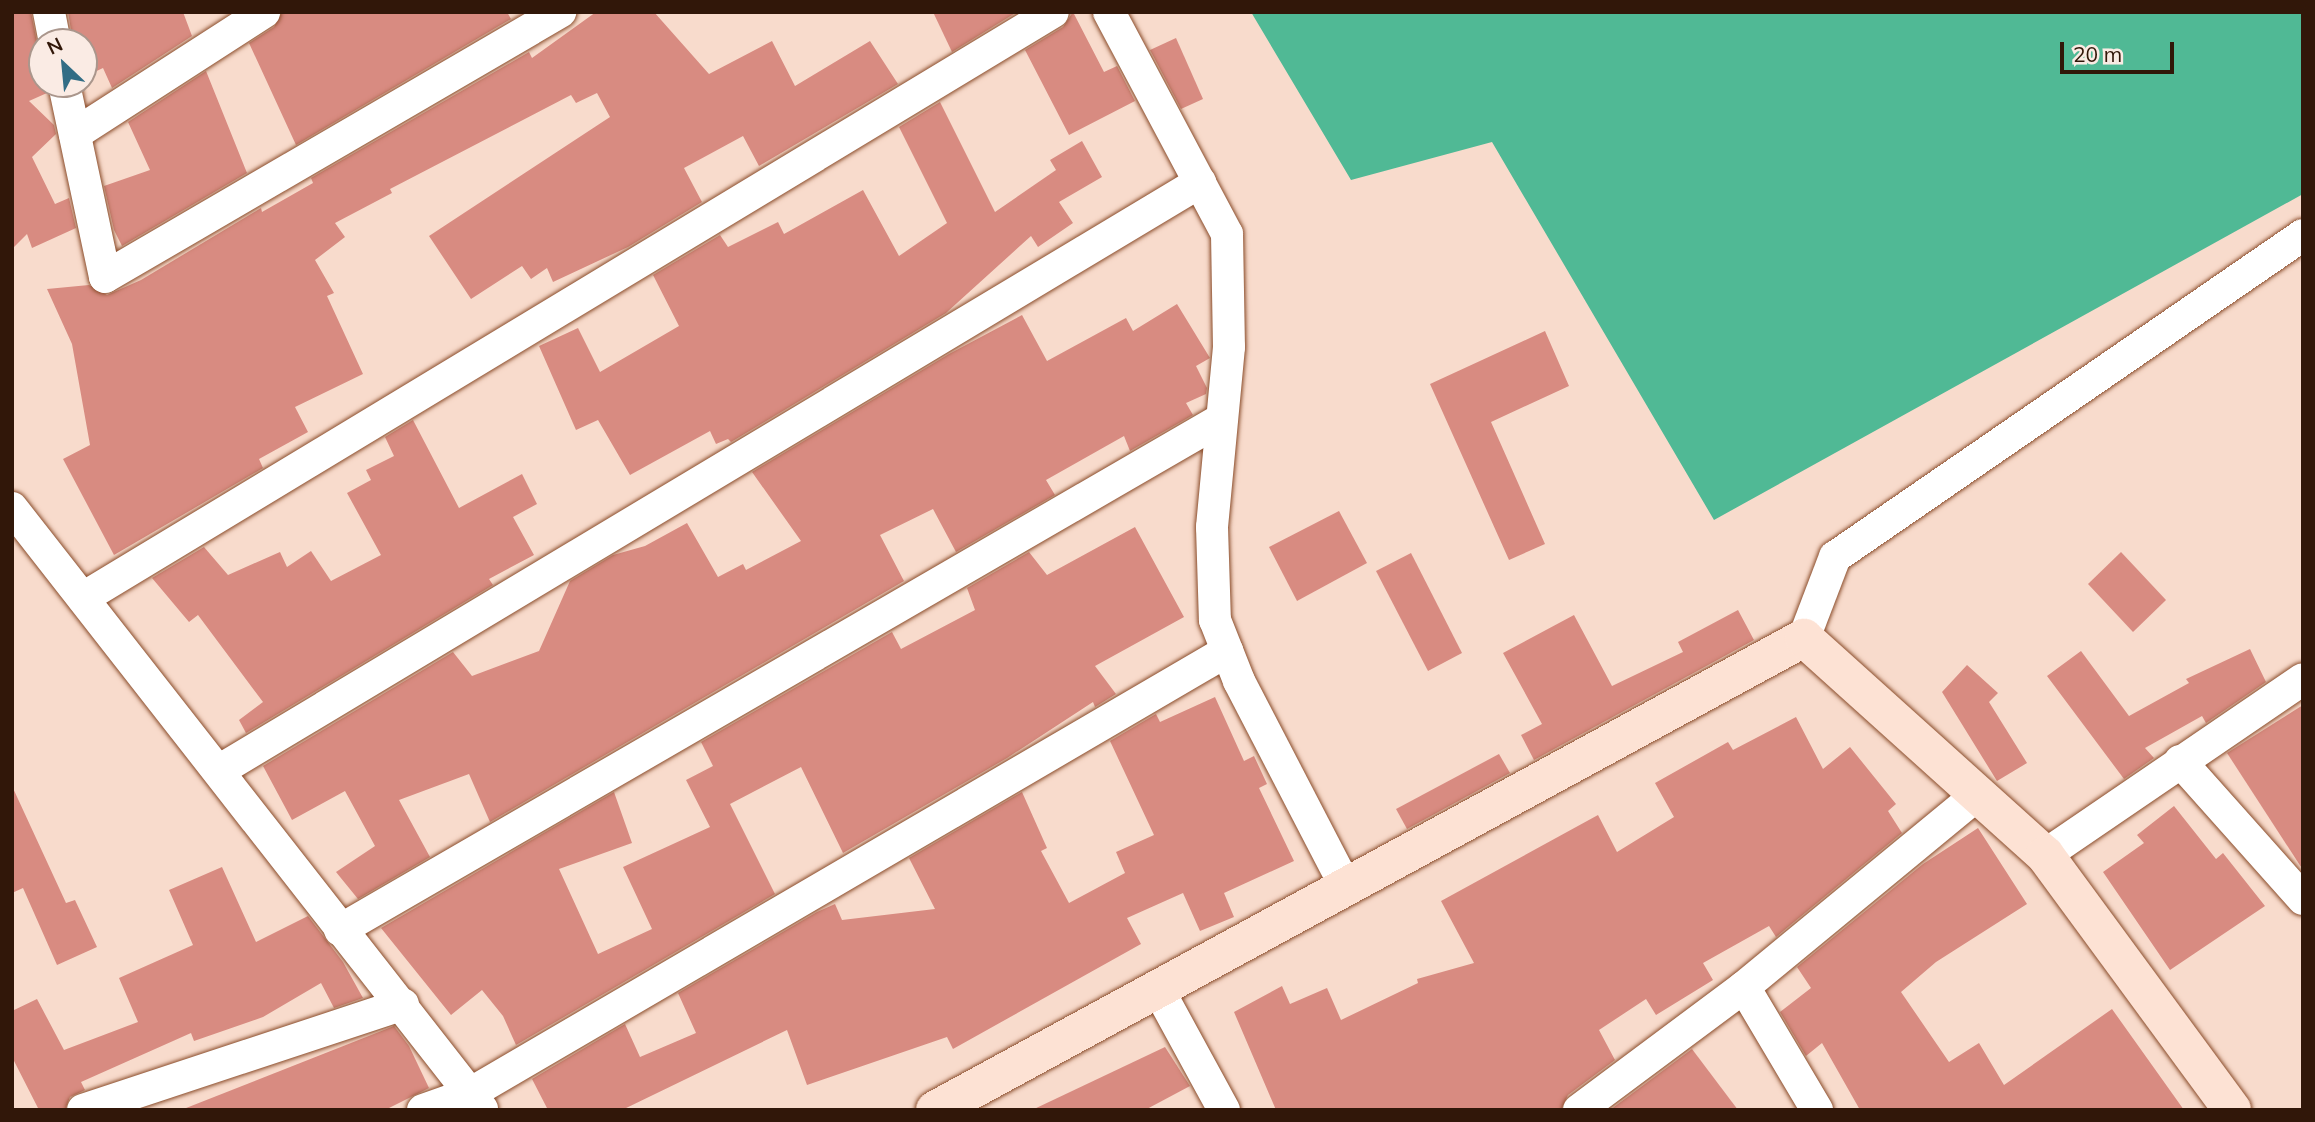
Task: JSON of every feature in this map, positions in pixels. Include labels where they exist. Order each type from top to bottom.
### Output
[{"type":"street","points":[[75,134],[264,12]]},
{"type":"street","points":[[67,98],[105,277],[560,12]]},
{"type":"street","points":[[83,598],[1053,12]]},
{"type":"street","points":[[1109,12],[1227,234],[1228,347],[1212,527],[1215,620],[1227,651],[1346,887]]},
{"type":"street","points":[[220,770],[1200,183]]},
{"type":"street","points":[[935,1110],[1804,638],[1835,557],[2303,235]]},
{"type":"street","points":[[340,930],[1222,419]]},
{"type":"street","points":[[12,508],[220,770],[340,930],[403,1004],[477,1101]]},
{"type":"street","points":[[1804,638],[2045,855],[2232,1110]]},
{"type":"street","points":[[423,1110],[477,1101],[1227,651]]},
{"type":"street","points":[[2045,855],[2303,679]]},
{"type":"street","points":[[2180,761],[2303,900]]},
{"type":"street","points":[[1579,1110],[1744,987],[1978,794]]},
{"type":"street","points":[[1744,987],[1817,1110]]},
{"type":"street","points":[[1158,989],[1224,1110]]},
{"type":"street","points":[[83,1110],[403,1004]]},
{"type":"shaded area","points":[[1251,12],[2303,12],[2303,194],[1714,520],[1492,142],[1351,180]]},
{"type":"building","points":[[12,12],[31,12],[34,28],[28,28],[28,98],[36,98],[29,101],[54,125],[56,134],[32,157],[55,204],[69,198],[76,228],[32,248],[27,234],[12,249]]},
{"type":"building","points":[[68,12],[183,12],[192,36],[112,88],[103,68],[98,70],[98,28],[71,28]]},
{"type":"building","points":[[282,12],[507,12],[511,19],[296,145],[249,43],[274,27]]},
{"type":"building","points":[[596,12],[654,12],[709,74],[772,41],[795,86],[870,41],[898,84],[759,166],[743,136],[684,168],[702,202],[628,247],[553,282],[547,268],[531,279],[522,266],[471,299],[429,236],[610,117],[597,93],[576,103],[571,95],[390,189],[392,193],[335,223],[345,237],[315,260],[334,293],[327,296],[363,374],[295,407],[308,432],[259,459],[263,468],[114,555],[63,459],[90,445],[72,344],[47,289],[89,285],[107,295],[141,280],[261,208],[262,212],[313,183],[311,178],[529,52],[532,58]]},
{"type":"building","points":[[933,12],[1017,12],[952,52]]},
{"type":"building","points":[[1073,12],[1104,72],[1117,66],[1135,101],[1069,135],[1025,50],[1063,27]]},
{"type":"building","points":[[1176,38],[1203,99],[1181,109],[1150,50]]},
{"type":"building","points":[[206,71],[247,173],[122,246],[114,230],[104,186],[150,170],[128,122]]},
{"type":"building","points":[[940,102],[995,212],[1056,170],[1050,160],[1082,141],[1102,177],[1059,202],[1073,223],[1038,247],[1031,236],[946,313],[731,442],[728,439],[716,444],[710,431],[630,475],[598,420],[576,430],[539,346],[578,328],[600,372],[679,326],[653,275],[720,235],[728,247],[778,222],[784,234],[863,190],[899,256],[947,223],[899,127]]},
{"type":"building","points":[[1177,304],[1210,358],[1196,366],[1207,388],[1206,394],[1186,403],[1193,415],[1130,451],[1124,436],[1046,480],[1055,495],[956,552],[933,509],[880,535],[904,581],[490,822],[469,774],[399,800],[430,857],[358,899],[336,872],[375,846],[345,791],[292,820],[263,766],[453,652],[472,676],[539,651],[570,581],[613,555],[645,546],[687,523],[718,577],[743,564],[746,570],[801,541],[752,472],[949,354],[1022,315],[1047,361],[1126,318],[1133,331]]},
{"type":"building","points":[[1545,331],[1569,386],[1491,422],[1545,544],[1509,560],[1430,384]]},
{"type":"building","points":[[413,420],[459,508],[522,474],[537,504],[513,517],[534,555],[489,579],[493,585],[246,733],[239,720],[263,702],[198,615],[189,622],[152,578],[204,547],[228,575],[280,552],[287,567],[311,551],[331,581],[381,555],[347,493],[371,480],[366,470],[394,456],[385,437]]},
{"type":"building","points":[[1339,511],[1367,563],[1297,601],[1269,547]]},
{"type":"building","points":[[1135,527],[1184,617],[1095,666],[1116,694],[1095,707],[1093,702],[1007,758],[843,853],[801,767],[730,804],[775,894],[516,1045],[503,1016],[482,990],[451,1015],[381,928],[614,792],[632,843],[559,869],[598,954],[652,929],[623,867],[710,827],[686,780],[713,766],[701,742],[892,632],[901,649],[975,610],[967,588],[1029,552],[1047,575]]},
{"type":"building","points":[[2121,552],[2166,600],[2133,632],[2088,584]]},
{"type":"building","points":[[1411,553],[1462,653],[1428,671],[1376,571]]},
{"type":"building","points":[[1738,610],[1754,640],[1534,760],[1521,735],[1542,724],[1503,653],[1574,615],[1612,686],[1683,652],[1678,642]]},
{"type":"building","points":[[2250,649],[2266,682],[2206,723],[2202,716],[2145,748],[2154,758],[2124,779],[2047,676],[2081,651],[2129,716],[2189,683],[2186,679]]},
{"type":"building","points":[[1967,665],[1998,693],[1989,702],[2027,763],[1997,781],[1942,692]]},
{"type":"building","points":[[1215,697],[1244,761],[1254,756],[1267,784],[1259,788],[1294,861],[1224,893],[1234,917],[1200,931],[1183,893],[1127,918],[1141,944],[953,1049],[947,1037],[807,1085],[787,1030],[622,1110],[548,1110],[532,1079],[625,1024],[640,1057],[696,1033],[678,993],[817,912],[835,904],[842,920],[935,909],[909,858],[1022,792],[1047,848],[1041,851],[1069,903],[1125,873],[1116,852],[1154,835],[1110,741],[1156,714],[1160,722]]},
{"type":"building","points":[[2303,705],[2303,870],[2227,753]]},
{"type":"building","points":[[1796,717],[1823,769],[1850,747],[1896,804],[1888,811],[1902,833],[1776,937],[1769,926],[1703,963],[1713,980],[1656,1015],[1646,999],[1599,1030],[1615,1060],[1568,1095],[1561,1110],[1276,1110],[1234,1012],[1282,986],[1290,1004],[1327,988],[1341,1020],[1418,983],[1417,979],[1474,963],[1441,901],[1598,815],[1617,852],[1674,817],[1655,783],[1728,742],[1733,750]]},
{"type":"building","points":[[1499,754],[1510,773],[1407,829],[1396,809]]},
{"type":"building","points":[[12,786],[66,903],[75,900],[97,947],[57,965],[23,888],[12,893]]},
{"type":"building","points":[[2174,806],[2216,859],[2223,853],[2265,906],[2170,970],[2103,872],[2144,843],[2137,835]]},
{"type":"building","points":[[1978,828],[2027,904],[1936,962],[1901,992],[1949,1062],[1979,1043],[2004,1085],[2112,1009],[2184,1110],[1860,1110],[1822,1043],[1806,1056],[1780,1012],[1811,988],[1797,967],[1923,864]]},
{"type":"building","points":[[222,867],[256,942],[308,916],[343,962],[363,998],[334,1008],[321,983],[263,1017],[194,1041],[191,1033],[81,1082],[85,1090],[70,1097],[65,1110],[39,1110],[12,1057],[12,1011],[37,999],[64,1050],[138,1022],[119,978],[193,945],[169,890]]},
{"type":"building","points":[[394,1026],[409,1046],[429,1088],[385,1110],[181,1110]]},
{"type":"building","points":[[1165,1047],[1190,1086],[1145,1110],[1032,1110]]},
{"type":"building","points":[[1692,1049],[1738,1110],[1610,1110]]}]
